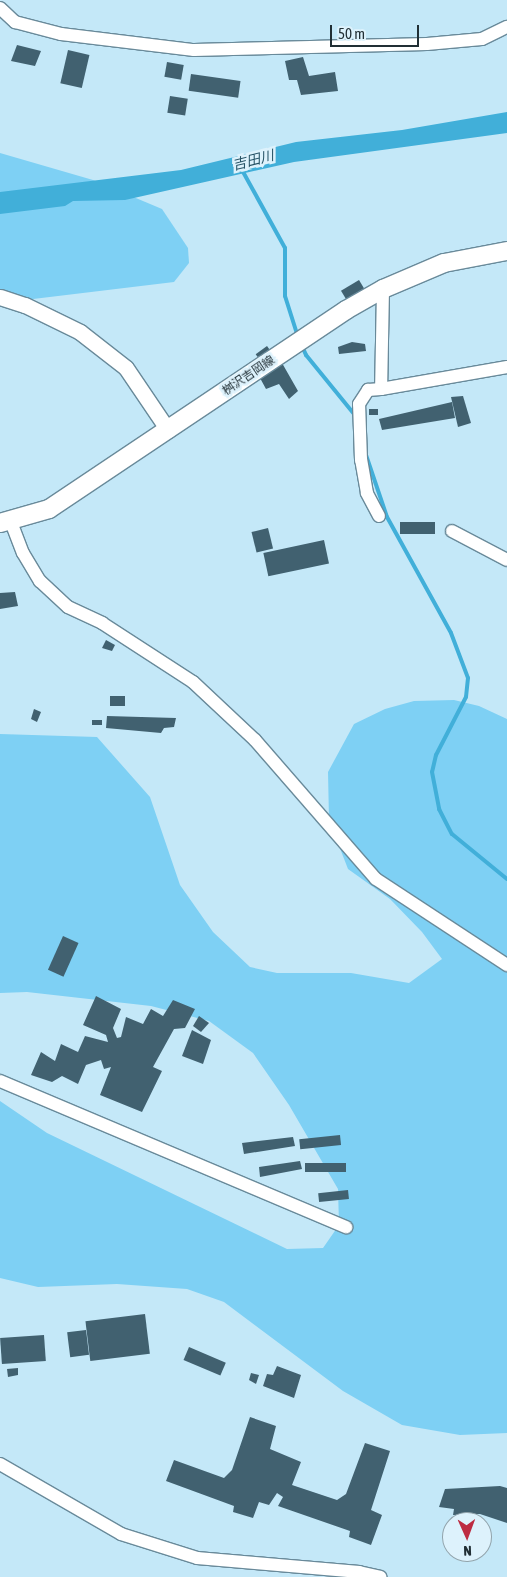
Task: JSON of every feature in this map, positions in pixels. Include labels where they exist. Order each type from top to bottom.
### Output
[{"type":"main road","name":"桝沢吉岡線","points":[[6,523],[49,509],[259,370],[307,336],[384,289],[444,263],[507,251]]},
{"type":"street","points":[[0,8],[15,22],[61,34],[194,50],[427,44],[482,39],[507,27]]},
{"type":"street","points":[[381,389],[384,289]]},
{"type":"street","points":[[0,297],[25,305],[80,332],[126,368],[168,430]]},
{"type":"street","points":[[379,516],[367,493],[363,469],[359,404],[368,390],[507,366]]},
{"type":"street","points":[[6,523],[40,582],[68,607],[102,623],[193,682],[256,740],[376,879],[507,965]]},
{"type":"street","points":[[452,531],[507,560]]},
{"type":"street","points":[[0,1081],[346,1228]]},
{"type":"street","points":[[0,1464],[121,1534],[197,1558],[249,1560],[380,1577]]},
{"type":"shaded area","points":[[0,153],[93,180],[162,209],[188,248],[189,263],[174,282],[0,303]]},
{"type":"shaded area","points":[[454,700],[479,706],[507,719],[507,1433],[460,1435],[402,1425],[343,1391],[224,1302],[187,1289],[117,1284],[38,1287],[0,1278],[0,1101],[47,1133],[287,1249],[323,1248],[339,1225],[338,1189],[289,1105],[253,1053],[209,1021],[151,1006],[27,992],[0,993],[0,734],[97,737],[150,797],[180,885],[213,932],[250,967],[277,973],[351,973],[409,983],[442,959],[422,932],[390,899],[348,869],[329,820],[328,772],[354,724],[385,709],[414,701]]},
{"type":"water","name":"吉田川","points":[[507,112],[507,133],[294,162],[125,200],[73,201],[65,206],[0,214],[0,192],[181,170],[296,142],[402,130]]},
{"type":"building","points":[[17,45],[41,51],[35,66],[11,61]]},
{"type":"building","points":[[68,50],[89,55],[82,88],[60,83]]},
{"type":"building","points":[[303,57],[309,76],[335,72],[338,91],[301,95],[297,80],[289,80],[285,61]]},
{"type":"building","points":[[167,62],[184,65],[181,80],[164,77]]},
{"type":"building","points":[[191,74],[241,81],[238,98],[189,91]]},
{"type":"building","points":[[170,96],[188,99],[185,116],[167,113]]},
{"type":"building","points":[[359,280],[365,290],[347,301],[341,291]]},
{"type":"building","points":[[352,342],[365,344],[366,351],[339,354],[338,347]]},
{"type":"building","points":[[267,346],[272,353],[261,362],[256,354]]},
{"type":"building","points":[[282,363],[298,391],[289,399],[279,384],[266,389],[260,378]]},
{"type":"building","points":[[463,396],[471,423],[458,427],[451,397]]},
{"type":"building","points":[[452,402],[455,418],[382,430],[379,419]]},
{"type":"building","points":[[369,409],[378,409],[378,415],[369,415]]},
{"type":"building","points":[[400,522],[435,522],[435,534],[400,534]]},
{"type":"building","points":[[268,528],[273,548],[257,552],[252,532]]},
{"type":"building","points":[[324,540],[329,563],[268,576],[263,553]]},
{"type":"building","points":[[15,592],[18,606],[0,609],[0,593]]},
{"type":"building","points":[[106,640],[115,645],[112,651],[102,648]]},
{"type":"building","points":[[110,696],[125,696],[125,706],[110,706]]},
{"type":"building","points":[[34,709],[41,712],[37,722],[31,719]]},
{"type":"building","points":[[107,716],[176,718],[174,727],[164,728],[161,733],[106,728]]},
{"type":"building","points":[[92,720],[102,720],[102,725],[92,725]]},
{"type":"building","points":[[63,936],[79,943],[63,977],[48,970]]},
{"type":"building","points":[[96,996],[121,1009],[113,1028],[117,1038],[121,1037],[126,1017],[143,1024],[151,1009],[163,1016],[173,1000],[195,1009],[185,1028],[174,1029],[153,1067],[162,1071],[142,1112],[100,1095],[111,1067],[104,1069],[101,1060],[86,1065],[78,1084],[62,1076],[52,1082],[31,1075],[41,1052],[55,1061],[61,1044],[78,1052],[85,1036],[108,1042],[106,1035],[83,1025]]},
{"type":"building","points":[[199,1016],[209,1023],[201,1032],[193,1026]]},
{"type":"building","points":[[192,1030],[211,1040],[203,1064],[182,1056]]},
{"type":"building","points":[[340,1135],[341,1145],[300,1149],[299,1139]]},
{"type":"building","points":[[293,1137],[295,1146],[244,1154],[242,1143]]},
{"type":"building","points":[[300,1161],[302,1169],[260,1177],[259,1167]]},
{"type":"building","points":[[305,1163],[346,1163],[346,1172],[305,1172]]},
{"type":"building","points":[[348,1190],[349,1199],[319,1202],[318,1193]]},
{"type":"building","points":[[145,1314],[150,1354],[90,1361],[85,1321]]},
{"type":"building","points":[[86,1330],[89,1355],[70,1357],[67,1332]]},
{"type":"building","points":[[44,1335],[46,1361],[2,1364],[0,1338]]},
{"type":"building","points":[[189,1347],[226,1363],[220,1376],[184,1360]]},
{"type":"building","points":[[277,1366],[301,1375],[294,1398],[263,1386],[267,1374],[273,1375]]},
{"type":"building","points":[[18,1368],[18,1375],[8,1377],[7,1369]]},
{"type":"building","points":[[251,1373],[259,1375],[256,1384],[249,1380]]},
{"type":"building","points":[[250,1417],[276,1426],[270,1449],[301,1462],[292,1485],[337,1500],[346,1494],[365,1443],[390,1451],[371,1510],[382,1515],[371,1545],[349,1537],[350,1531],[278,1506],[283,1497],[277,1493],[269,1505],[259,1502],[253,1518],[233,1512],[234,1506],[166,1481],[174,1460],[224,1478],[232,1470]]},
{"type":"building","points":[[500,1486],[507,1488],[507,1523],[492,1518],[492,1512],[454,1512],[454,1509],[439,1507],[445,1489]]},
{"type":"waterway","points":[[242,170],[285,248],[285,296],[298,337]]},
{"type":"waterway","points":[[302,346],[306,355],[355,415]]},
{"type":"waterway","points":[[366,455],[387,517],[451,633],[468,678],[466,697],[436,755],[432,772],[439,809],[452,834],[507,879]]}]
